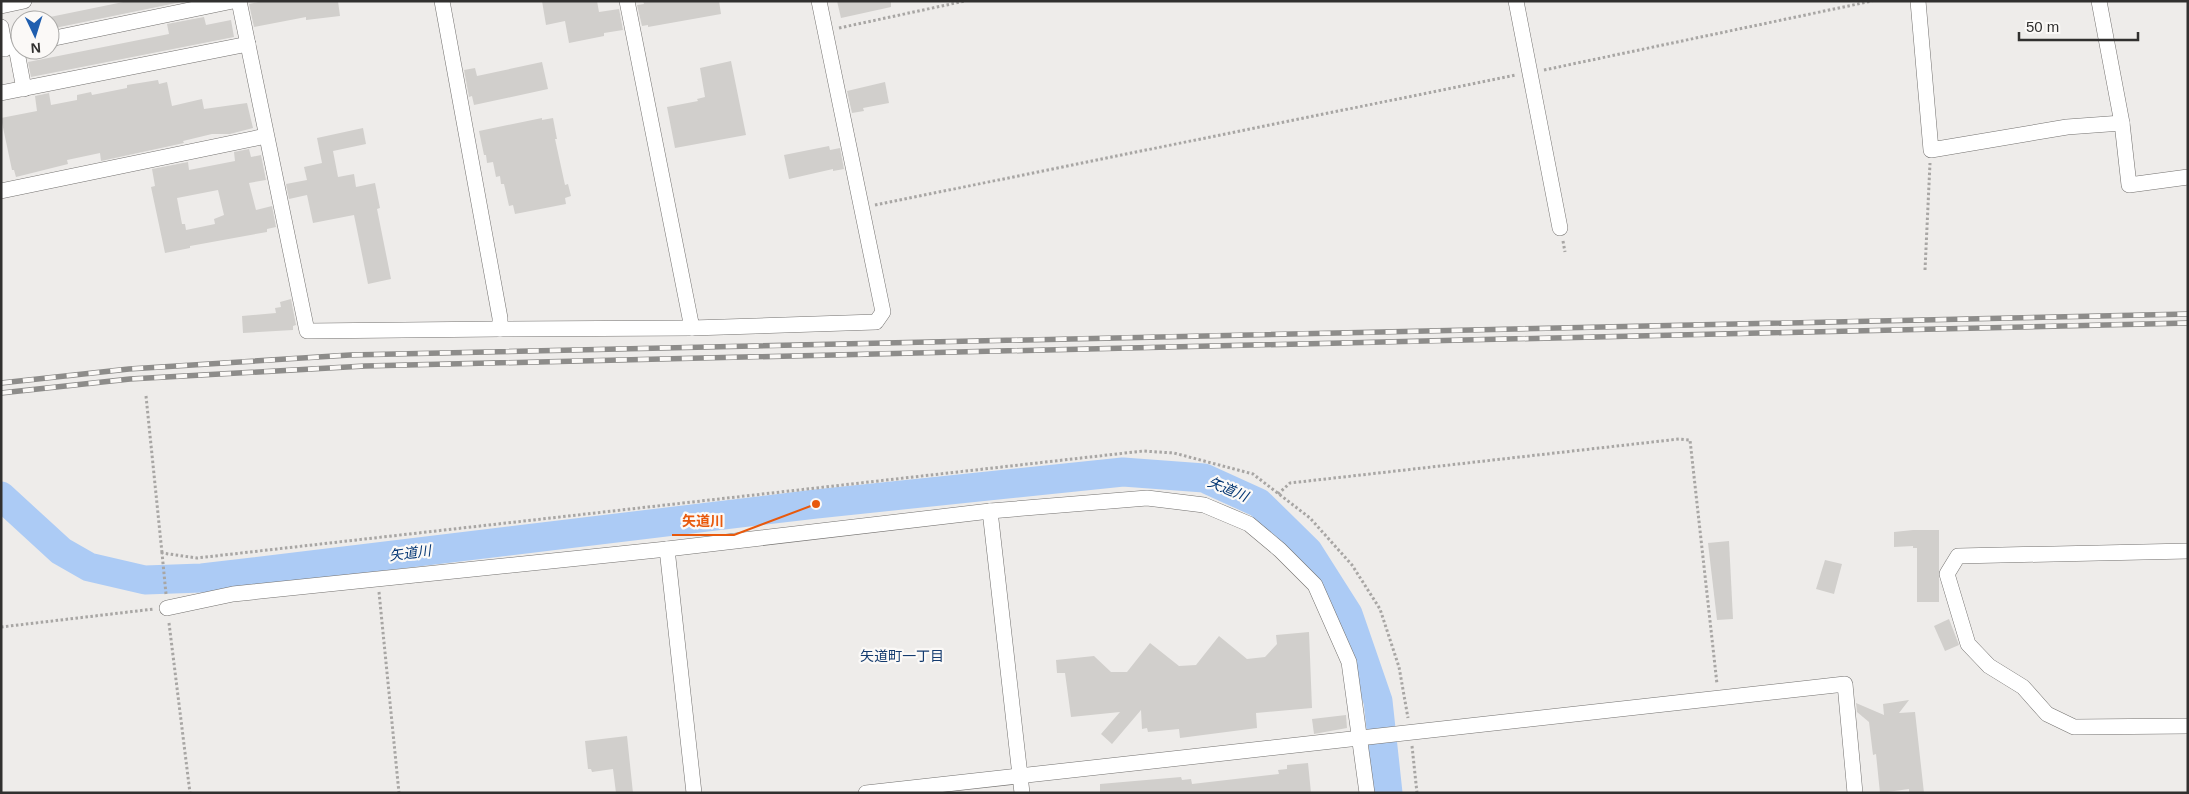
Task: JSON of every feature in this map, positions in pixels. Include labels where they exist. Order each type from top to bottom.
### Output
[{"type":"street","points":[[1,6],[24,1]]},
{"type":"street","points":[[60,38],[233,1]]},
{"type":"street","points":[[239,1],[307,331],[692,328],[876,322],[883,312],[819,1]]},
{"type":"street","points":[[442,1],[500,318],[500,329]]},
{"type":"street","points":[[627,1],[692,328]]},
{"type":"street","points":[[1516,1],[1560,228]]},
{"type":"street","points":[[1918,1],[1931,150],[2067,127],[2122,123]]},
{"type":"street","points":[[2099,1],[2122,123],[2129,185],[2188,177]]},
{"type":"street","points":[[1,27],[10,46]]},
{"type":"street","points":[[1,93],[248,44]]},
{"type":"street","points":[[15,60],[24,88]]},
{"type":"street","points":[[1,191],[266,136]]},
{"type":"street","points":[[167,608],[233,594],[667,549],[990,511],[1147,498],[1204,505],[1249,524],[1280,550],[1315,585],[1349,662],[1364,737],[1367,793]]},
{"type":"street","points":[[990,511],[1022,793]]},
{"type":"street","points":[[667,549],[694,793]]},
{"type":"street","points":[[2188,551],[1958,556],[1947,574],[1968,644],[1989,666],[2023,687],[2047,714],[2074,727],[2188,726]]},
{"type":"street","points":[[866,793],[1845,684],[1855,793]]},
{"type":"path","points":[[825,30],[965,1]]},
{"type":"path","points":[[862,207],[1529,73],[1872,1]]},
{"type":"path","points":[[1925,270],[1931,150]]},
{"type":"path","points":[[146,396],[162,553]]},
{"type":"path","points":[[1278,494],[1290,483],[1679,439],[1690,440],[1718,699]]},
{"type":"path","points":[[377,579],[400,793]]},
{"type":"path","points":[[1,627],[167,608],[190,793]]},
{"type":"building","points":[[128,1],[186,1],[60,27],[60,15]]},
{"type":"building","points":[[263,1],[338,1],[340,16],[306,20],[306,17],[254,27],[249,4]]},
{"type":"building","points":[[542,1],[597,1],[599,12],[619,9],[623,30],[604,33],[604,36],[569,43],[565,21],[546,25]]},
{"type":"building","points":[[643,1],[719,1],[721,14],[648,27],[648,25],[642,26],[637,5],[644,4]]},
{"type":"building","points":[[837,1],[891,1],[891,7],[841,18]]},
{"type":"building","points":[[204,17],[206,25],[231,20],[234,37],[31,77],[28,62],[60,60],[60,56],[169,34],[167,24]]},
{"type":"building","points":[[731,61],[746,135],[675,148],[667,107],[698,101],[697,99],[705,97],[700,68]]},
{"type":"building","points":[[542,62],[548,89],[474,105],[472,96],[469,97],[464,70],[475,68],[477,76]]},
{"type":"building","points":[[158,80],[159,84],[167,82],[172,106],[202,99],[204,109],[247,103],[253,128],[230,134],[212,134],[183,141],[184,143],[101,161],[100,153],[67,160],[68,164],[16,177],[14,170],[12,170],[1,118],[37,111],[35,96],[49,93],[51,105],[77,100],[77,95],[91,92],[92,95],[127,88],[127,85]]},
{"type":"building","points":[[885,82],[889,103],[863,108],[864,111],[852,113],[847,91]]},
{"type":"building","points":[[542,118],[542,120],[553,118],[557,139],[555,139],[565,185],[568,184],[571,196],[565,198],[566,204],[515,214],[513,205],[509,206],[504,184],[501,184],[500,176],[496,177],[493,162],[487,163],[479,131]]},
{"type":"building","points":[[363,128],[366,144],[333,151],[338,177],[354,174],[356,187],[375,183],[380,208],[377,209],[391,279],[368,284],[354,215],[313,223],[307,195],[289,199],[286,184],[307,180],[304,167],[322,163],[317,138]]},
{"type":"building","points":[[829,146],[830,150],[840,148],[844,169],[833,171],[833,169],[789,179],[784,155]]},
{"type":"building","points":[[249,149],[251,157],[261,155],[266,180],[249,183],[256,210],[272,206],[276,227],[267,229],[267,232],[190,246],[190,248],[165,253],[151,187],[155,186],[152,169],[188,162],[189,170],[235,161],[234,152]],"holes":[[[218,190],[224,215],[214,219],[215,224],[186,230],[185,224],[182,224],[177,198]]]},
{"type":"building","points":[[291,299],[296,325],[293,326],[293,330],[243,333],[242,316],[276,313],[275,308],[281,307],[280,302]]},
{"type":"building","points":[[1939,530],[1939,602],[1917,602],[1917,548],[1913,548],[1913,546],[1894,547],[1894,532]]},
{"type":"building","points":[[1729,541],[1733,619],[1717,620],[1708,543]]},
{"type":"building","points":[[1825,560],[1842,564],[1834,594],[1816,589]]},
{"type":"building","points":[[1949,619],[1959,645],[1945,651],[1934,626]]},
{"type":"building","points":[[1309,632],[1312,708],[1256,713],[1257,728],[1180,738],[1179,729],[1148,732],[1147,728],[1142,729],[1141,710],[1112,744],[1101,734],[1120,712],[1071,717],[1065,673],[1057,673],[1056,660],[1094,656],[1111,672],[1127,672],[1150,643],[1179,666],[1196,665],[1219,636],[1247,659],[1265,657],[1277,644],[1276,635]]},
{"type":"building","points":[[1909,700],[1899,713],[1915,712],[1924,793],[1909,793],[1909,789],[1880,793],[1876,754],[1873,755],[1869,722],[1857,712],[1856,703],[1884,715],[1883,704]]},
{"type":"building","points":[[1346,715],[1347,728],[1314,734],[1312,719]]},
{"type":"building","points":[[627,736],[633,793],[616,793],[613,769],[592,772],[591,769],[588,769],[585,741]]},
{"type":"building","points":[[1308,763],[1311,793],[1100,793],[1100,784],[1181,777],[1182,780],[1191,779],[1192,784],[1279,774],[1278,770],[1287,769],[1287,765]]},
{"type":"waterway","name":"矢道川","points":[[1,496],[61,551],[89,567],[145,580],[202,578],[816,504],[1123,472],[1204,478],[1259,503],[1308,551],[1348,614],[1378,701],[1388,793]]},
{"type":"railway","points":[[1,383],[129,369],[350,355],[2188,314]]},
{"type":"railway","points":[[1,393],[130,379],[365,366],[2188,323]]},
{"type":"place","name":"矢道川","points":[[816,504]]},
{"type":"district","name":"矢道町一丁目","points":[[902,656]]}]
